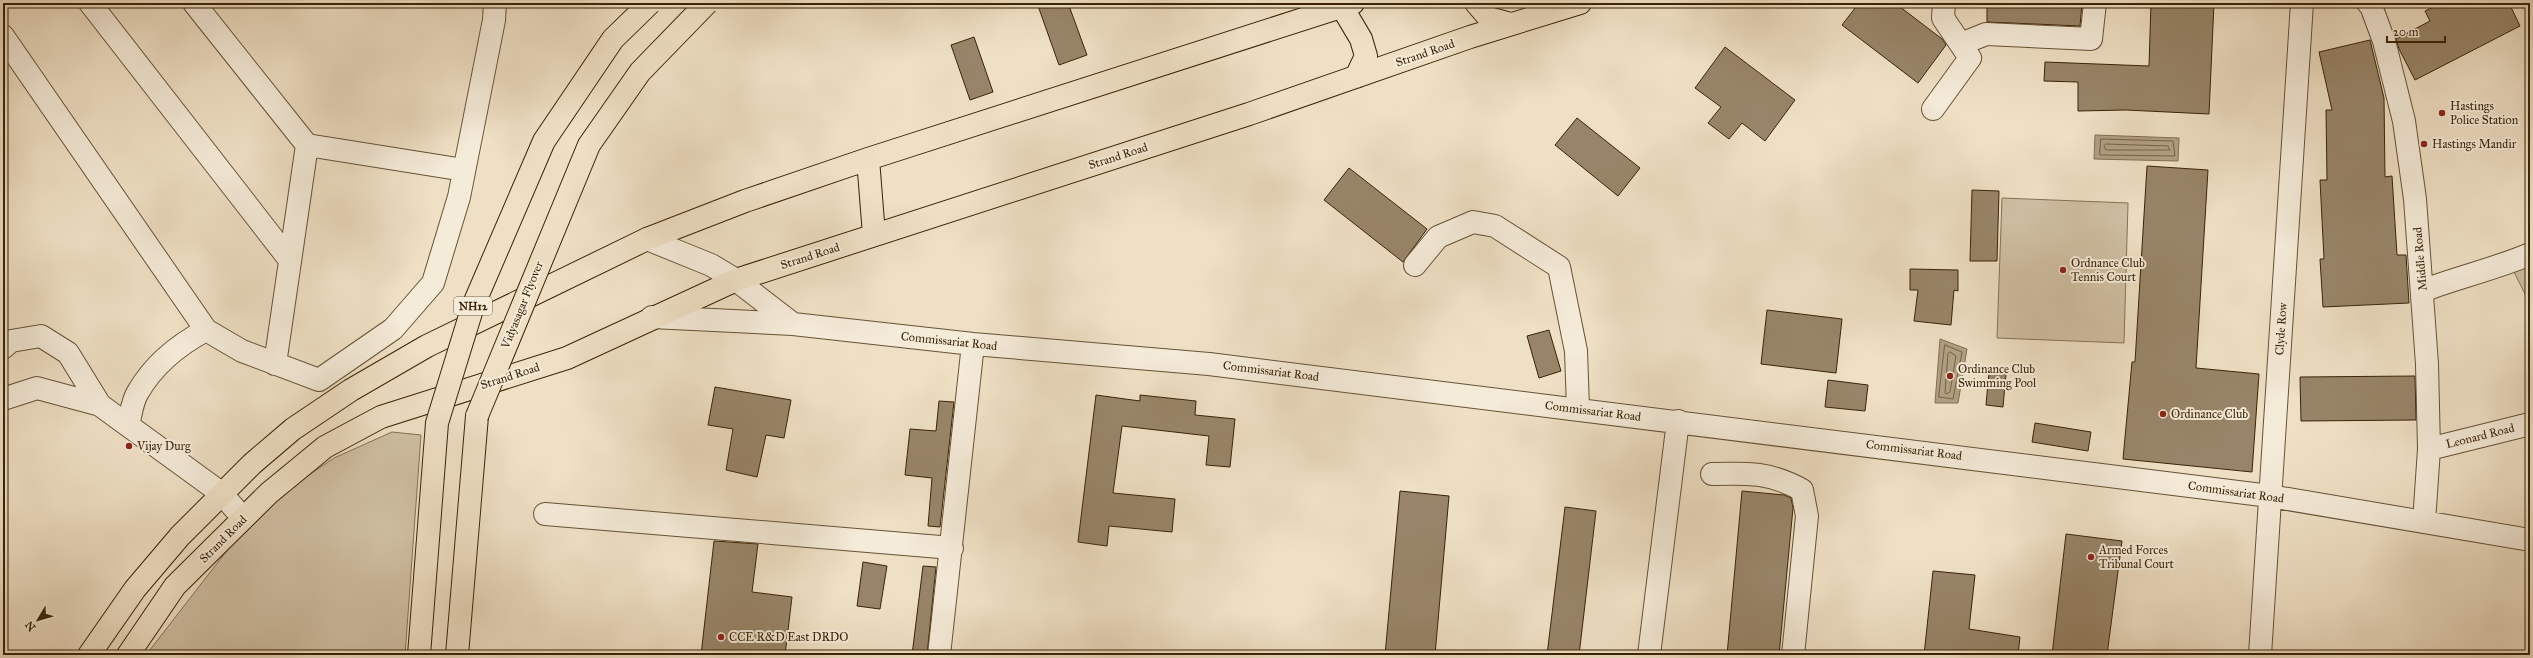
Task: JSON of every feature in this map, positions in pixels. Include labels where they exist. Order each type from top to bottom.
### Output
[{"type":"main road","name":"NH12","points":[[419,655],[437,423],[473,306],[544,141],[613,39],[650,3]]},
{"type":"main road","name":"Vidyasagar Flyover","points":[[457,655],[477,416],[589,145],[640,72],[707,3]]},
{"type":"main road","points":[[1476,3],[1489,18],[1511,24]]},
{"type":"main road","name":"Strand Road","points":[[128,655],[175,586],[269,493],[325,447],[381,417],[567,358],[652,317],[736,280],[1249,114],[1511,24],[1580,3]]},
{"type":"main road","points":[[89,655],[135,589],[180,536],[221,493],[293,430],[351,390],[428,346],[647,239],[745,201],[868,159],[1103,85],[1286,23],[1347,5],[1361,39],[1366,56],[1356,77]]},
{"type":"main road","points":[[868,159],[874,235]]},
{"type":"street","points":[[90,3],[289,259]]},
{"type":"street","points":[[194,3],[307,145],[464,170]]},
{"type":"street","points":[[3,36],[206,330],[242,351],[319,380],[393,329],[433,283],[464,170],[494,20],[495,3]]},
{"type":"street","points":[[1933,108],[1970,58],[1943,18],[1944,3]]},
{"type":"street","points":[[1961,44],[1986,34],[2091,39],[2095,3]]},
{"type":"street","name":"Clyde Row","points":[[2260,655],[2302,3]]},
{"type":"street","name":"Middle Road","points":[[2368,3],[2371,6],[2384,41],[2404,121],[2415,199],[2422,291],[2430,449],[2424,522]]},
{"type":"street","points":[[275,364],[289,259],[307,145]]},
{"type":"street","points":[[1415,265],[1438,237],[1473,222],[1495,226],[1559,267],[1576,351],[1578,409]]},
{"type":"street","points":[[647,239],[711,265],[736,280],[793,324]]},
{"type":"street","points":[[2422,291],[2454,278],[2498,267],[2530,254]]},
{"type":"street","name":"Commissariat Road","points":[[652,317],[793,324],[973,344],[1208,364],[1678,421],[2270,496],[2530,540]]},
{"type":"street","points":[[128,425],[137,393],[162,361],[183,343],[206,330]]},
{"type":"street","points":[[3,348],[11,341],[41,336],[68,353],[100,405]]},
{"type":"street","points":[[939,655],[952,548],[973,344]]},
{"type":"street","points":[[3,399],[37,388],[100,405],[221,493],[243,518]]},
{"type":"street","points":[[1649,655],[1678,421]]},
{"type":"street","name":"Leonard Road","points":[[2430,449],[2530,424]]},
{"type":"street","points":[[1712,474],[1754,473],[1782,479],[1802,490],[1807,516],[1793,655]]},
{"type":"street","points":[[546,514],[952,548]]},
{"type":"shaded area","name":"Ordnance Club Tennis Court","points":[[2002,198],[2128,203],[2124,343],[1997,338]]},
{"type":"shaded area","points":[[2530,262],[2530,304],[2513,270]]},
{"type":"shaded area","points":[[392,432],[421,435],[405,655],[146,655],[260,508],[334,458]]},
{"type":"water","points":[[2095,135],[2179,138],[2178,161],[2094,159]]},
{"type":"water","name":"Ordinance Club Swimming Pool","points":[[1940,339],[1967,349],[1958,403],[1935,403]]},
{"type":"building","points":[[1037,3],[1068,3],[1087,55],[1059,65]]},
{"type":"building","points":[[1859,3],[1895,3],[1942,39],[1946,45],[1918,83],[1842,25]]},
{"type":"building","points":[[1987,3],[2082,3],[2080,26],[1987,22]]},
{"type":"building","points":[[2151,3],[2214,3],[2209,114],[2126,110],[2078,111],[2078,82],[2044,81],[2045,62],[2149,66]]},
{"type":"building","points":[[2442,3],[2509,3],[2520,26],[2415,80],[2399,49],[2396,39],[2430,21],[2425,11]]},
{"type":"building","points":[[974,37],[993,92],[970,100],[951,45]]},
{"type":"building","points":[[2370,40],[2384,98],[2385,177],[2392,176],[2397,255],[2406,255],[2409,303],[2323,307],[2320,259],[2324,259],[2320,180],[2327,180],[2326,110],[2332,110],[2319,52]]},
{"type":"building","points":[[1725,47],[1795,100],[1765,141],[1742,123],[1729,139],[1708,123],[1721,107],[1695,88]]},
{"type":"building","points":[[1577,118],[1640,168],[1618,196],[1555,145]]},
{"type":"building","points":[[2147,166],[2208,170],[2196,368],[2259,374],[2252,472],[2123,459],[2132,362],[2135,362]]},
{"type":"building","points":[[1349,168],[1427,229],[1403,262],[1324,200]]},
{"type":"building","points":[[1972,190],[1999,191],[1997,261],[1970,261]]},
{"type":"building","points":[[1910,269],[1958,270],[1958,291],[1954,290],[1951,325],[1914,321],[1918,290],[1910,290]]},
{"type":"building","points":[[1767,310],[1842,319],[1836,373],[1761,364]]},
{"type":"building","points":[[1549,330],[1561,371],[1539,378],[1527,336]]},
{"type":"building","points":[[1989,372],[2006,374],[2003,407],[1986,405]]},
{"type":"building","points":[[2415,376],[2416,420],[2301,421],[2300,377]]},
{"type":"building","points":[[1828,380],[1868,385],[1865,411],[1825,407]]},
{"type":"building","points":[[715,387],[791,400],[784,438],[766,435],[757,477],[726,470],[733,429],[708,425]]},
{"type":"building","points":[[1096,395],[1140,401],[1140,395],[1196,401],[1195,415],[1235,419],[1230,467],[1206,465],[1209,436],[1122,426],[1113,493],[1175,499],[1172,532],[1109,526],[1107,546],[1078,542]]},
{"type":"building","points":[[939,401],[954,402],[940,527],[928,526],[932,478],[905,475],[910,429],[936,431]]},
{"type":"building","points":[[2035,423],[2091,432],[2088,451],[2032,442]]},
{"type":"building","points":[[1400,491],[1449,496],[1435,655],[1385,655]]},
{"type":"building","points":[[1742,491],[1784,495],[1791,498],[1793,508],[1779,655],[1727,655]]},
{"type":"building","points":[[1565,507],[1596,511],[1579,655],[1547,655]]},
{"type":"building","points":[[2066,534],[2122,541],[2107,655],[2052,655]]},
{"type":"building","points":[[714,541],[758,544],[752,592],[792,597],[785,655],[701,655]]},
{"type":"building","points":[[863,562],[887,566],[880,609],[857,606]]},
{"type":"building","points":[[923,566],[936,567],[927,655],[912,655]]},
{"type":"building","points":[[1933,571],[1975,575],[1969,629],[2020,637],[2018,655],[1924,655]]},
{"type":"place","name":"Hastings Police Station","points":[[2442,113]]},
{"type":"place","name":"Hastings Mandir","points":[[2424,144]]},
{"type":"place","name":"Ordnance Club Tennis Court","points":[[2063,270]]},
{"type":"place","name":"Ordinance Club Swimming Pool","points":[[1950,376]]},
{"type":"place","name":"Ordinance Club","points":[[2163,414]]},
{"type":"place","name":"Vijay Durg","points":[[129,446]]},
{"type":"place","name":"Armed Forces Tribunal Court","points":[[2091,557]]},
{"type":"place","name":"CCE R&D East DRDO","points":[[721,637]]}]
